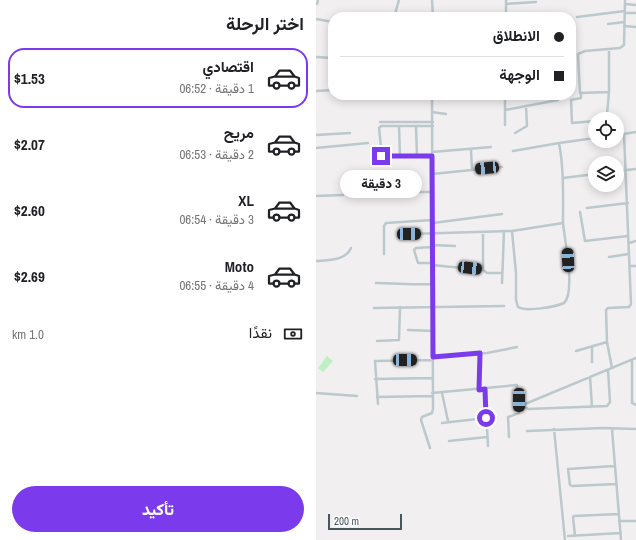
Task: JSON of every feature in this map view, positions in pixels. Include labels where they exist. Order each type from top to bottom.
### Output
[{"type":"street","points":[[317,4],[318,0]]},
{"type":"street","points":[[395,12],[399,0]]},
{"type":"street","points":[[432,0],[433,12]]},
{"type":"street","points":[[576,99],[581,98],[581,93],[578,91],[578,54],[585,51],[623,46],[625,12],[624,0]]},
{"type":"street","points":[[506,2],[536,2]]},
{"type":"street","points":[[625,4],[636,5]]},
{"type":"street","points":[[577,17],[625,12],[636,13]]},
{"type":"street","points":[[316,19],[328,21]]},
{"type":"street","points":[[608,24],[624,22]]},
{"type":"street","points":[[624,26],[636,27]]},
{"type":"street","points":[[607,112],[609,92],[609,49]]},
{"type":"street","points":[[316,57],[328,58]]},
{"type":"street","points":[[316,91],[328,90]]},
{"type":"street","points":[[581,93],[609,92]]},
{"type":"street","points":[[430,448],[421,420],[422,417],[432,412],[434,331],[432,264],[432,100]]},
{"type":"street","points":[[505,100],[505,126]]},
{"type":"street","points":[[505,110],[558,100]]},
{"type":"street","points":[[571,100],[572,123],[588,122]]},
{"type":"street","points":[[515,133],[527,126],[526,106]]},
{"type":"street","points":[[432,112],[446,114]]},
{"type":"street","points":[[380,122],[433,124]]},
{"type":"street","points":[[433,124],[379,128],[380,156],[382,158],[417,156],[491,147]]},
{"type":"street","points":[[399,126],[400,157]]},
{"type":"street","points":[[416,126],[417,156]]},
{"type":"street","points":[[612,368],[607,342],[606,309],[631,306],[624,134],[636,132]]},
{"type":"street","points":[[316,135],[350,133]]},
{"type":"street","points":[[513,151],[588,139]]},
{"type":"street","points":[[316,148],[368,143]]},
{"type":"street","points":[[512,231],[516,273],[516,300],[518,306],[524,309],[564,303],[568,296],[567,243],[563,223],[563,178],[559,143]]},
{"type":"street","points":[[471,150],[472,170]]},
{"type":"street","points":[[432,174],[502,167]]},
{"type":"street","points":[[626,170],[636,169]]},
{"type":"street","points":[[563,178],[588,175]]},
{"type":"street","points":[[406,192],[432,192]]},
{"type":"street","points":[[316,196],[343,195]]},
{"type":"street","points":[[586,208],[628,203]]},
{"type":"street","points":[[580,212],[585,241],[628,236]]},
{"type":"street","points":[[384,254],[386,222],[432,222],[502,214]]},
{"type":"street","points":[[409,234],[512,231],[563,223]]},
{"type":"street","points":[[502,283],[504,231]]},
{"type":"street","points":[[483,232],[483,270]]},
{"type":"street","points":[[629,243],[636,241]]},
{"type":"street","points":[[455,246],[432,246],[416,248],[414,250],[419,263],[483,270],[487,273],[502,273]]},
{"type":"street","points":[[316,261],[342,257],[347,254],[351,248]]},
{"type":"street","points":[[609,256],[629,254]]},
{"type":"street","points":[[630,266],[636,266]]},
{"type":"street","points":[[376,283],[399,283],[404,285],[433,284]]},
{"type":"street","points":[[374,308],[504,306]]},
{"type":"street","points":[[377,341],[399,340],[400,307]]},
{"type":"street","points":[[408,330],[434,331]]},
{"type":"street","points":[[576,350],[607,342]]},
{"type":"street","points":[[592,346],[592,362]]},
{"type":"street","points":[[378,404],[375,380],[376,361],[433,358],[517,348]]},
{"type":"street","points":[[479,390],[480,353]]},
{"type":"street","points":[[608,370],[609,404],[592,407],[528,409],[523,406],[636,358]]},
{"type":"street","points":[[632,360],[632,404],[636,405]]},
{"type":"street","points":[[590,377],[592,407]]},
{"type":"street","points":[[375,380],[432,378]]},
{"type":"street","points":[[377,397],[432,395],[515,385],[518,386],[519,413],[508,417],[509,437]]},
{"type":"street","points":[[485,389],[488,446]]},
{"type":"street","points":[[316,393],[357,396]]},
{"type":"street","points":[[442,393],[448,421]]},
{"type":"street","points":[[442,423],[486,418]]},
{"type":"street","points":[[612,429],[621,540]]},
{"type":"street","points":[[527,431],[636,429]]},
{"type":"street","points":[[554,430],[566,540]]},
{"type":"street","points":[[449,441],[487,437]]},
{"type":"street","points":[[614,466],[568,469],[570,485],[572,486],[616,484]]},
{"type":"street","points":[[575,536],[574,516],[619,514]]},
{"type":"street","points":[[619,521],[636,521]]},
{"type":"street","points":[[568,536],[621,533]]},
{"type":"green space","points":[[327,356],[333,361],[323,372],[318,368]]},
{"type":"route","points":[[381,156],[382,158],[432,156],[433,357],[480,353],[479,390],[485,389],[486,418]]}]
